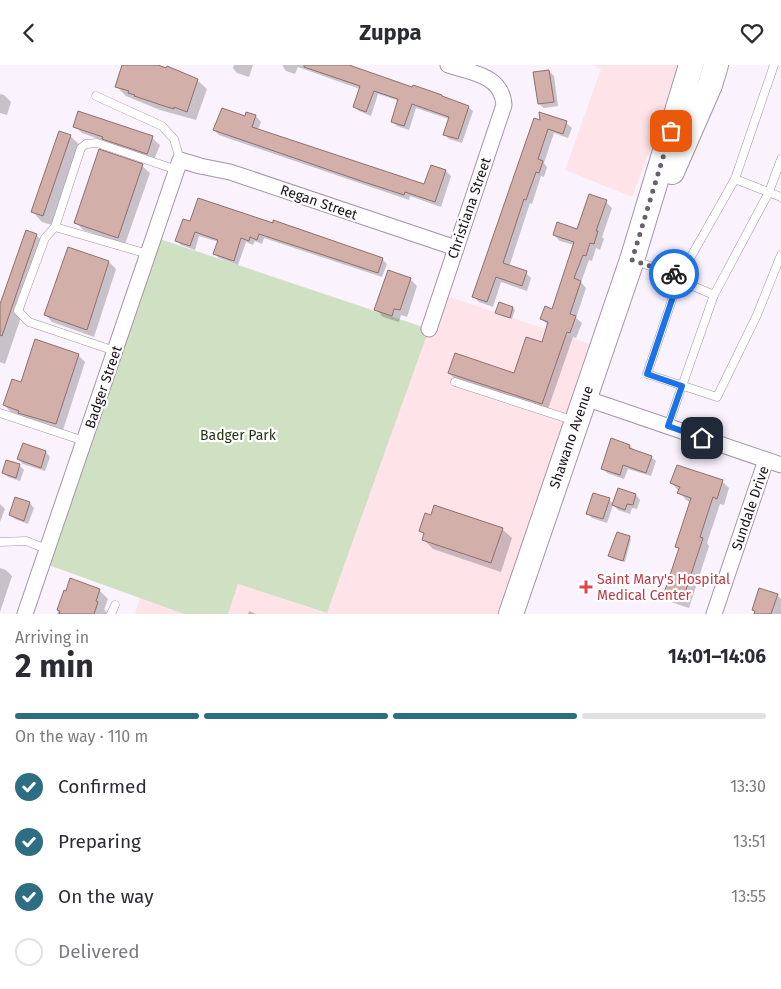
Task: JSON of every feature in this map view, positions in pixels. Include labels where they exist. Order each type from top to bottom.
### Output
[{"type":"main road","name":"Shawano Avenue","points":[[511,614],[632,260],[691,65]]},
{"type":"main road","name":"Shawano Avenue","points":[[632,260],[706,94],[716,65]]},
{"type":"street","name":"Christiana Street","points":[[429,329],[504,105],[504,96],[500,88],[489,79],[448,65]]},
{"type":"street","name":"Regan Street","points":[[179,165],[200,166],[230,172],[456,248]]},
{"type":"street","name":"Badger Street","points":[[25,614],[179,165]]},
{"type":"street","points":[[585,398],[781,465]]},
{"type":"street","name":"Sundale Drive","points":[[714,614],[766,459]]},
{"type":"lane","points":[[774,65],[735,179],[679,278],[647,374],[717,397],[757,315],[781,255]]},
{"type":"lane","points":[[96,96],[162,126],[174,139],[179,165],[97,143],[86,144],[81,148],[55,227],[45,238],[18,311],[29,322],[115,351]]},
{"type":"lane","points":[[668,426],[714,295],[769,192],[781,159]]},
{"type":"lane","points":[[735,179],[781,197]]},
{"type":"lane","points":[[55,227],[148,254]]},
{"type":"lane","points":[[632,260],[679,278],[714,295]]},
{"type":"lane","points":[[456,382],[576,422]]},
{"type":"lane","points":[[0,413],[84,441]]},
{"type":"lane","points":[[0,542],[26,541],[47,549]]},
{"type":"lane","points":[[111,614],[114,605]]},
{"type":"shaded area","points":[[591,65],[680,65],[675,84],[632,197],[565,170],[601,69]]},
{"type":"shaded area","points":[[441,294],[602,348],[511,614],[228,614],[238,584],[326,613]]},
{"type":"shaded area","points":[[140,598],[184,614],[135,614]]},
{"type":"green space","name":"Badger Park","points":[[154,237],[429,329],[327,613],[238,584],[228,614],[184,614],[43,563]]},
{"type":"building","points":[[122,65],[158,65],[166,68],[167,66],[198,79],[187,112],[134,96],[128,93],[129,91],[115,87]]},
{"type":"building","points":[[304,65],[349,65],[412,87],[413,85],[469,106],[458,139],[443,135],[449,117],[412,104],[404,126],[391,122],[398,99],[374,91],[366,112],[353,107],[360,86],[304,67]]},
{"type":"building","points":[[549,70],[554,102],[538,104],[533,72]]},
{"type":"building","points":[[222,108],[245,116],[246,112],[256,115],[252,127],[424,184],[431,165],[446,170],[435,202],[405,192],[404,195],[213,130]]},
{"type":"building","points":[[78,111],[153,136],[147,154],[73,127]]},
{"type":"building","points":[[539,112],[567,121],[563,134],[548,129],[538,159],[543,161],[539,173],[536,172],[526,200],[524,199],[503,263],[527,271],[522,286],[496,277],[487,302],[472,297],[534,118],[540,120]]},
{"type":"building","points":[[59,131],[71,135],[43,216],[31,212]]},
{"type":"building","points":[[99,149],[143,164],[118,238],[74,223]]},
{"type":"building","points":[[589,194],[607,200],[596,231],[598,231],[594,244],[590,243],[586,256],[583,255],[574,278],[581,281],[570,314],[576,316],[570,333],[567,332],[542,404],[448,373],[455,353],[514,373],[526,337],[542,342],[548,322],[540,319],[545,306],[552,309],[574,242],[553,235],[557,222],[577,229]]},
{"type":"building","points":[[198,198],[273,223],[273,220],[383,258],[378,273],[259,234],[257,240],[250,237],[249,241],[241,238],[234,261],[213,254],[218,240],[195,232],[190,246],[175,241],[183,219],[190,221]]},
{"type":"building","points":[[26,230],[37,234],[2,336],[0,335],[0,304]]},
{"type":"building","points":[[68,247],[109,261],[87,330],[44,315]]},
{"type":"building","points":[[388,270],[411,278],[400,310],[394,309],[392,316],[374,310]]},
{"type":"building","points":[[499,302],[513,307],[510,318],[495,313]]},
{"type":"building","points":[[35,339],[79,354],[56,424],[18,413],[19,411],[3,405],[12,379],[21,382]]},
{"type":"building","points":[[611,438],[630,445],[629,448],[652,456],[646,473],[623,465],[620,475],[601,469]]},
{"type":"building","points":[[23,443],[46,451],[41,468],[17,459]]},
{"type":"building","points":[[6,460],[20,464],[16,478],[2,473]]},
{"type":"building","points":[[677,465],[723,480],[717,499],[713,497],[700,537],[703,538],[682,602],[663,596],[679,548],[675,547],[691,498],[677,493],[680,487],[670,483]]},
{"type":"building","points":[[618,488],[636,494],[633,505],[627,504],[625,510],[612,505]]},
{"type":"building","points":[[593,493],[610,498],[603,519],[586,514]]},
{"type":"building","points":[[15,497],[30,502],[24,521],[9,515]]},
{"type":"building","points":[[434,505],[503,528],[491,563],[422,540],[424,533],[419,531],[425,513],[431,515]]},
{"type":"building","points":[[617,532],[630,536],[623,561],[608,556]]},
{"type":"building","points":[[70,578],[100,589],[94,614],[59,614],[60,611],[57,610]]},
{"type":"building","points":[[759,588],[778,594],[771,614],[754,614],[755,611],[752,610]]},
{"type":"way so far","points":[[671,131],[632,260],[674,274]]},
{"type":"place","name":"Saint Mary's Hospital Medical Center","points":[[586,587]]},
{"type":"route","points":[[674,274],[680,276],[647,374],[682,386],[668,426],[702,438]]}]
